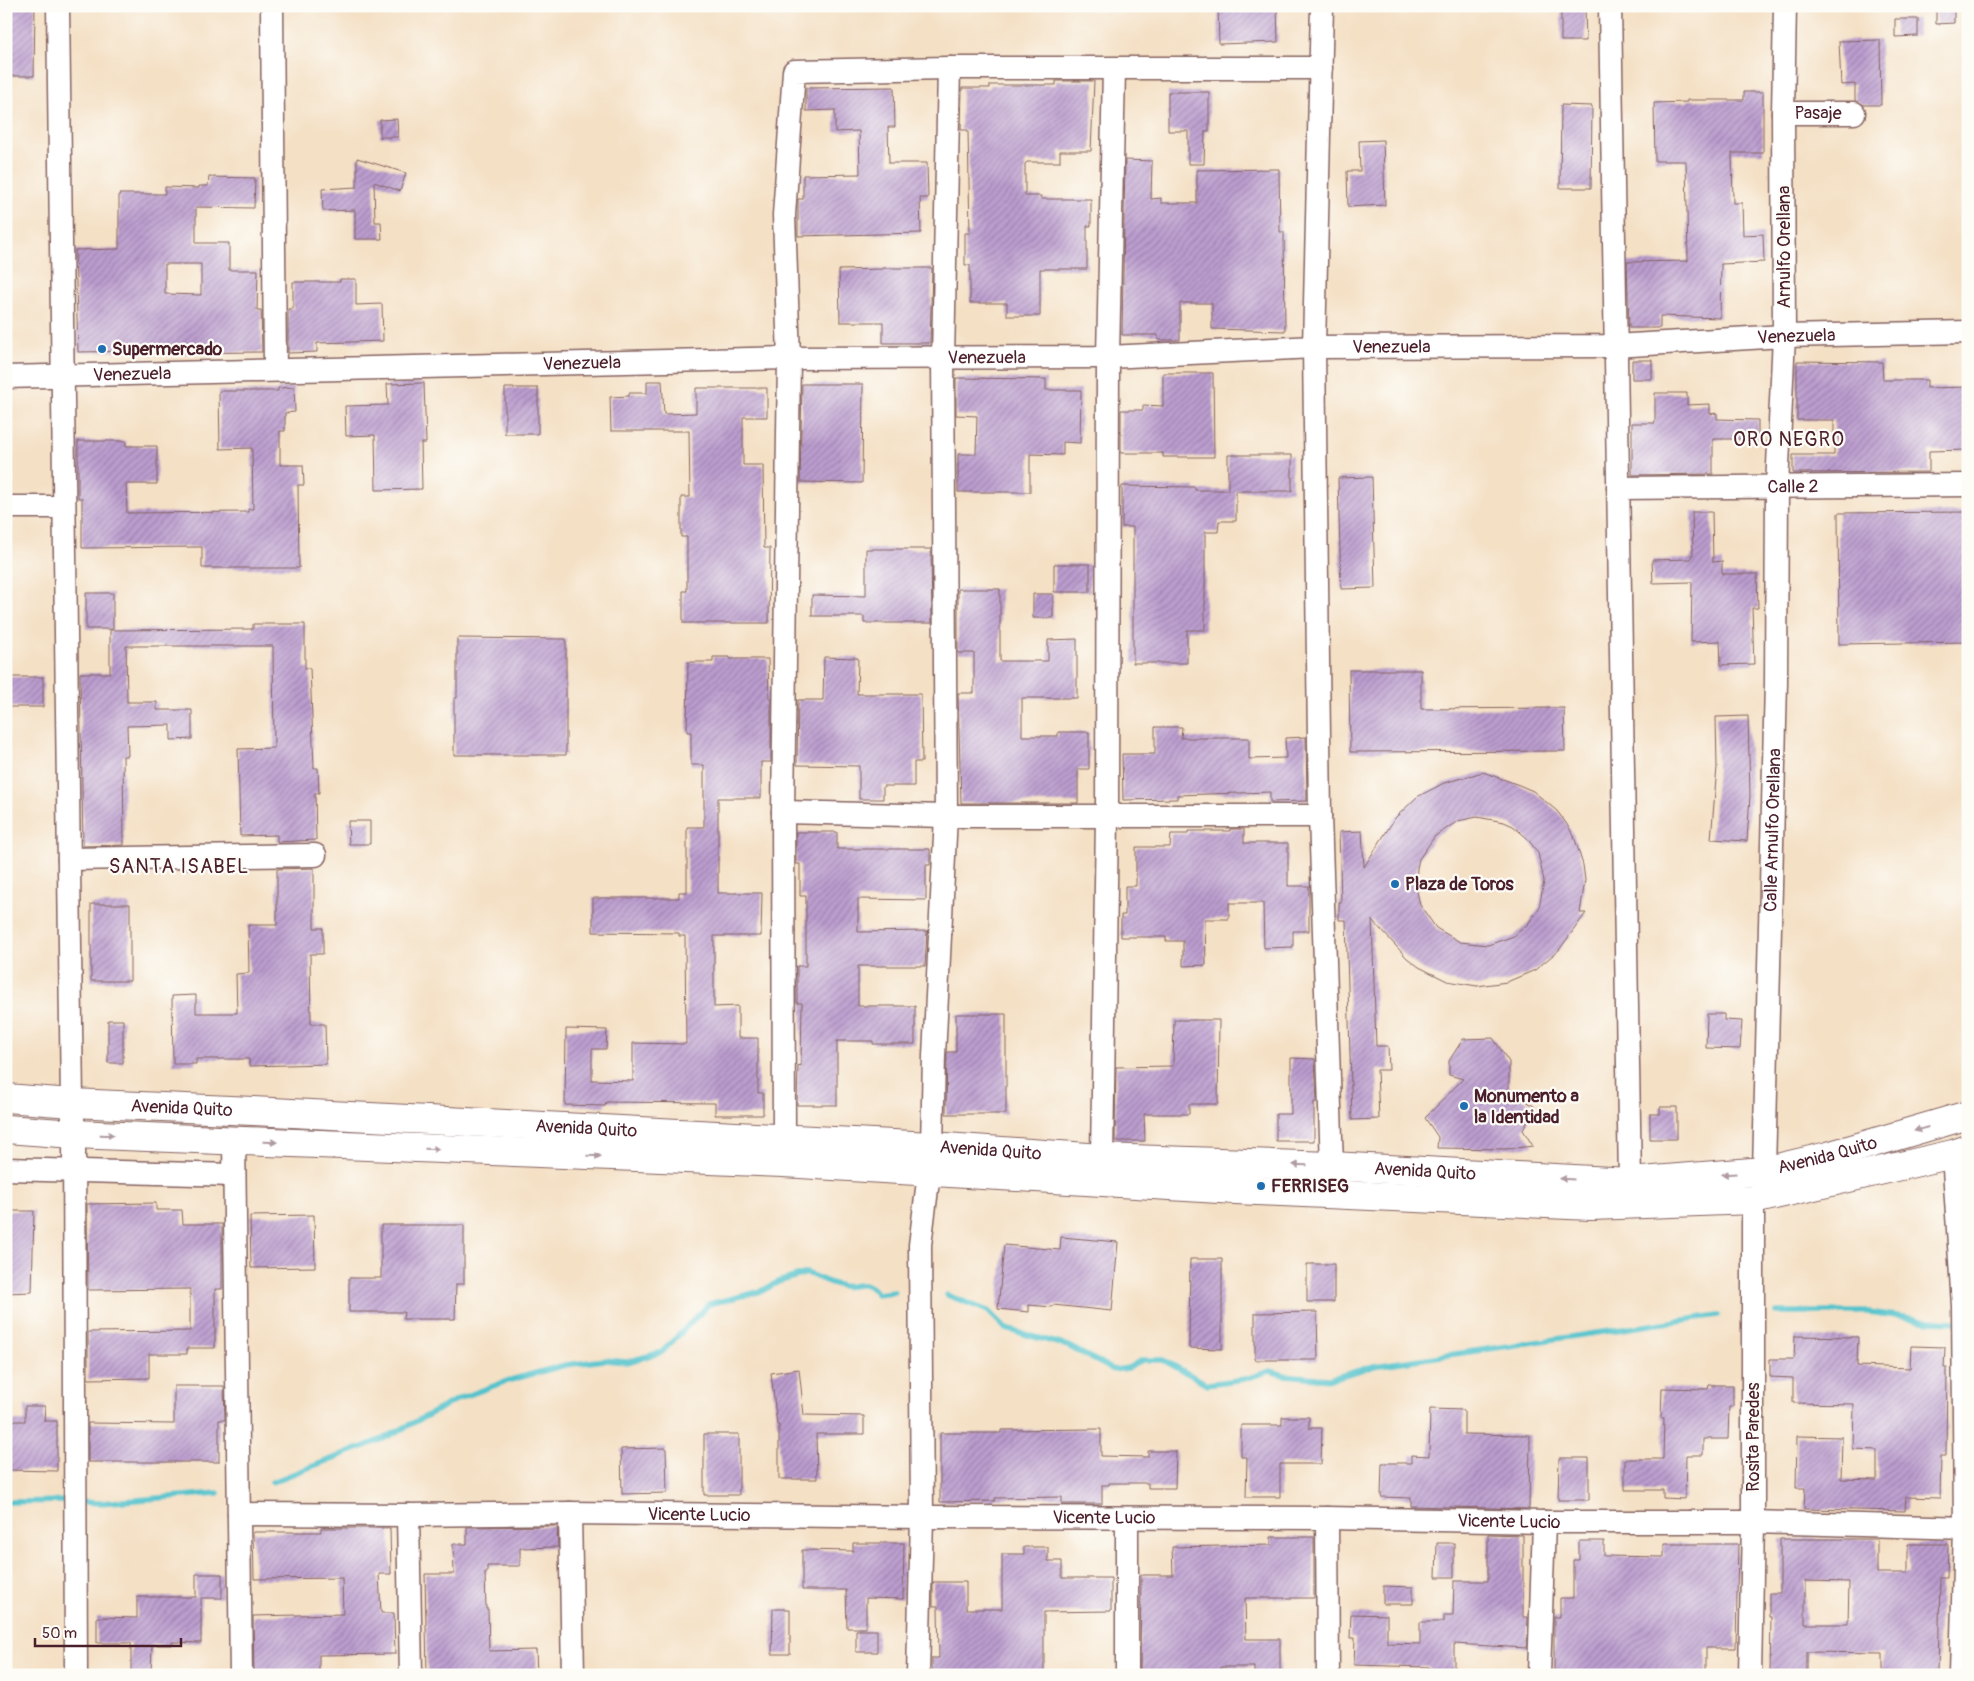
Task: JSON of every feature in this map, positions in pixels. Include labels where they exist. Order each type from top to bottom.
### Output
[{"type":"highway","name":"Avenida Quito","points":[[6,1098],[72,1104],[253,1111],[932,1146],[1102,1158],[1332,1166],[1630,1182],[1764,1171],[1828,1156],[1968,1115]]},
{"type":"highway","name":"Avenida Quito","points":[[6,1129],[74,1134],[773,1163],[1226,1190],[1591,1206],[1753,1200],[1960,1152]]},
{"type":"street","points":[[58,6],[72,1104],[74,1134],[76,1675]]},
{"type":"street","points":[[272,6],[275,369]]},
{"type":"street","points":[[1322,6],[1314,347],[1320,816],[1332,1166]]},
{"type":"street","points":[[1610,6],[1614,346],[1630,1182]]},
{"type":"street","name":"Arnulfo Orellana","points":[[1778,487],[1784,336],[1784,6]]},
{"type":"street","points":[[784,1138],[783,812],[788,358],[784,215],[794,72],[949,68],[1321,68]]},
{"type":"street","points":[[932,1146],[934,1056],[946,816],[943,358],[949,68]]},
{"type":"street","points":[[1102,1158],[1107,817],[1108,357],[1114,69]]},
{"type":"street","name":"Pasaje","points":[[1783,113],[1854,113]]},
{"type":"street","name":"Venezuela","points":[[6,376],[788,358],[1108,357],[1314,347],[1614,346],[1784,336],[1968,332]]},
{"type":"street","name":"Calle 2","points":[[1618,488],[1968,485]]},
{"type":"street","name":"Calle Arnulfo Orellana","points":[[1764,1171],[1778,487]]},
{"type":"street","points":[[6,507],[64,507]]},
{"type":"street","points":[[783,812],[946,816],[1320,816]]},
{"type":"street","points":[[69,859],[314,855]]},
{"type":"street","points":[[234,1141],[241,1675]]},
{"type":"street","points":[[1960,1152],[1966,1528],[1961,1675]]},
{"type":"street","points":[[6,1169],[234,1175]]},
{"type":"street","points":[[918,1675],[922,1517],[920,1245],[930,1173]]},
{"type":"street","name":"Rosita Paredes","points":[[1750,1675],[1753,1522],[1753,1200]]},
{"type":"street","points":[[570,1513],[573,1675]]},
{"type":"street","name":"Vicente Lucio","points":[[239,1514],[408,1515],[570,1513],[922,1517],[1327,1518],[1544,1522],[1753,1522],[1966,1528]]},
{"type":"street","points":[[408,1515],[411,1675]]},
{"type":"street","points":[[1127,1518],[1127,1675]]},
{"type":"street","points":[[1327,1518],[1328,1675]]},
{"type":"street","points":[[1539,1675],[1544,1522]]},
{"type":"building","points":[[6,6],[35,6],[34,76],[6,76]]},
{"type":"building","points":[[1218,6],[1277,6],[1278,42],[1219,44]]},
{"type":"building","points":[[1561,7],[1585,7],[1586,41],[1561,41]]},
{"type":"building","points":[[1954,8],[1954,23],[1936,24],[1936,9]]},
{"type":"building","points":[[1895,19],[1918,19],[1918,36],[1895,37]]},
{"type":"building","points":[[1880,40],[1881,105],[1864,105],[1855,100],[1855,84],[1841,85],[1839,41]]},
{"type":"building","points":[[1056,81],[1094,81],[1091,151],[1060,151],[1060,162],[1027,162],[1025,164],[1025,196],[1041,196],[1041,199],[1091,199],[1091,226],[1087,226],[1087,269],[1040,269],[1040,316],[1007,316],[1007,303],[970,303],[970,265],[965,265],[965,233],[970,233],[968,130],[961,130],[962,88],[990,88],[990,85],[1056,85]]},
{"type":"building","points":[[894,87],[895,127],[888,127],[889,163],[927,163],[928,198],[920,198],[921,233],[798,236],[798,199],[803,199],[803,175],[860,174],[859,131],[835,132],[835,110],[806,111],[806,88]]},
{"type":"building","points":[[1168,92],[1209,92],[1209,131],[1205,131],[1204,164],[1188,164],[1188,131],[1168,131]]},
{"type":"building","points":[[1744,92],[1763,92],[1763,153],[1732,153],[1733,203],[1742,203],[1743,235],[1763,234],[1764,262],[1721,264],[1720,318],[1660,316],[1660,328],[1629,328],[1627,262],[1688,261],[1686,161],[1655,161],[1654,103],[1687,102],[1687,100],[1744,100]]},
{"type":"building","points":[[1561,105],[1592,106],[1591,188],[1560,188]]},
{"type":"building","points":[[397,119],[398,137],[380,137],[380,120]]},
{"type":"building","points":[[1383,140],[1385,205],[1348,207],[1347,171],[1360,171],[1359,141]]},
{"type":"building","points":[[357,158],[406,173],[400,191],[374,182],[375,222],[381,222],[382,239],[355,239],[355,210],[323,211],[322,189],[357,187]]},
{"type":"building","points":[[1125,160],[1152,161],[1151,199],[1161,198],[1161,203],[1197,203],[1197,170],[1279,169],[1280,232],[1284,232],[1285,331],[1212,329],[1212,303],[1180,303],[1180,340],[1158,340],[1158,335],[1122,335]]},
{"type":"building","points":[[209,177],[255,178],[254,208],[196,207],[196,243],[229,243],[229,270],[258,270],[257,310],[261,310],[262,352],[167,353],[167,350],[132,349],[132,351],[78,352],[75,250],[119,249],[119,194],[165,194],[165,187],[199,188],[199,186],[208,186]],"holes":[[[165,264],[201,264],[201,295],[165,294]]]},
{"type":"building","points":[[932,268],[930,343],[883,343],[883,322],[840,322],[839,270]]},
{"type":"building","points":[[340,279],[356,279],[356,305],[382,304],[383,341],[317,343],[317,352],[288,353],[288,309],[293,309],[293,282],[340,282]]},
{"type":"building","points":[[1632,360],[1652,360],[1652,379],[1632,379]]},
{"type":"building","points":[[1797,361],[1882,362],[1883,380],[1927,380],[1927,388],[1968,387],[1968,450],[1929,451],[1929,472],[1793,473],[1793,455],[1834,455],[1834,420],[1797,420]]},
{"type":"building","points":[[1163,373],[1213,373],[1214,457],[1163,457],[1163,453],[1121,453],[1121,410],[1143,410],[1143,405],[1163,406]]},
{"type":"building","points":[[956,378],[1046,379],[1046,390],[1081,390],[1080,443],[1063,442],[1063,455],[1030,454],[1030,492],[958,492],[958,454],[976,454],[977,416],[956,415]]},
{"type":"building","points":[[647,381],[662,381],[664,414],[696,413],[696,388],[767,388],[767,417],[743,417],[743,465],[763,465],[764,548],[770,548],[769,623],[683,623],[683,591],[687,591],[687,537],[681,537],[681,497],[690,497],[689,431],[611,431],[610,397],[629,396],[629,393],[647,393]]},
{"type":"building","points":[[424,383],[426,443],[421,443],[422,489],[376,490],[375,435],[346,436],[345,406],[388,405],[387,384]]},
{"type":"building","points":[[802,384],[863,384],[862,483],[800,482]]},
{"type":"building","points":[[294,387],[295,412],[285,413],[285,431],[280,431],[280,465],[303,465],[304,485],[298,485],[299,568],[202,568],[202,547],[82,548],[82,498],[78,498],[78,441],[126,441],[126,446],[157,446],[157,484],[126,484],[127,513],[248,512],[248,509],[253,509],[252,448],[220,449],[219,391],[278,391],[278,388]]},
{"type":"building","points":[[505,388],[538,388],[538,434],[505,434]]},
{"type":"building","points":[[1655,393],[1687,393],[1687,405],[1710,404],[1710,414],[1717,413],[1717,419],[1758,420],[1758,439],[1713,439],[1713,474],[1632,475],[1632,423],[1655,423]]},
{"type":"building","points":[[1228,455],[1292,455],[1292,491],[1236,491],[1236,521],[1219,521],[1218,532],[1205,532],[1205,630],[1187,630],[1187,663],[1133,663],[1133,527],[1122,527],[1122,486],[1195,487],[1195,490],[1228,490]]},
{"type":"building","points":[[1372,477],[1375,588],[1341,589],[1338,478]]},
{"type":"building","points":[[1692,512],[1712,512],[1713,562],[1722,561],[1722,574],[1757,574],[1758,608],[1752,608],[1754,664],[1721,665],[1720,641],[1691,642],[1692,582],[1653,583],[1652,560],[1691,559],[1691,555],[1693,555]]},
{"type":"building","points":[[1968,512],[1968,642],[1839,644],[1838,513]]},
{"type":"building","points":[[866,549],[931,549],[932,623],[864,623],[864,616],[812,616],[812,595],[866,596]]},
{"type":"building","points":[[1054,564],[1090,564],[1090,592],[1054,592]]},
{"type":"building","points":[[958,589],[1000,589],[1000,661],[1048,661],[1048,640],[1077,639],[1077,698],[1022,698],[1022,736],[1058,736],[1058,732],[1089,732],[1089,769],[1078,769],[1078,803],[961,803],[958,693],[974,693],[974,653],[958,653]]},
{"type":"building","points":[[86,593],[113,593],[113,629],[86,629]]},
{"type":"building","points":[[1033,594],[1053,594],[1053,618],[1033,618]]},
{"type":"building","points":[[253,624],[305,624],[305,668],[310,668],[314,768],[318,768],[319,793],[315,793],[316,840],[277,842],[277,835],[240,836],[238,749],[274,748],[273,646],[126,646],[127,702],[157,702],[157,710],[192,710],[192,739],[171,740],[171,725],[127,726],[128,756],[123,756],[124,845],[83,846],[80,673],[110,673],[110,630],[253,629]]},
{"type":"building","points":[[457,638],[566,639],[566,755],[454,755],[454,698],[457,698]]},
{"type":"building","points":[[713,657],[768,659],[769,699],[771,699],[771,762],[761,762],[761,798],[718,798],[718,893],[762,893],[761,936],[714,936],[714,1007],[738,1006],[738,1038],[758,1038],[758,1093],[763,1093],[763,1115],[715,1115],[715,1103],[606,1102],[605,1106],[565,1105],[566,1029],[607,1030],[606,1049],[592,1049],[592,1080],[633,1081],[633,1043],[686,1044],[685,936],[679,936],[679,933],[593,932],[593,898],[679,898],[679,892],[687,892],[687,827],[704,827],[704,765],[691,765],[691,732],[687,732],[688,662],[713,662]]},
{"type":"building","points":[[824,657],[858,658],[857,694],[921,694],[922,762],[914,762],[914,786],[883,786],[883,799],[859,799],[859,766],[797,765],[798,700],[823,700]]},
{"type":"building","points":[[1349,670],[1421,670],[1421,709],[1564,708],[1565,751],[1350,752]]},
{"type":"building","points":[[6,677],[43,677],[43,707],[6,707]]},
{"type":"building","points":[[1748,716],[1750,795],[1747,841],[1711,839],[1717,767],[1716,717]]},
{"type":"building","points":[[1155,727],[1182,727],[1181,738],[1249,738],[1249,759],[1286,758],[1285,738],[1306,737],[1307,801],[1270,802],[1270,792],[1177,795],[1177,799],[1123,800],[1122,754],[1155,754]]},
{"type":"building","name":"Plaza de Toros","points":[[1483,772],[1533,791],[1557,811],[1574,836],[1583,865],[1585,880],[1580,913],[1586,913],[1559,950],[1535,970],[1507,982],[1477,986],[1447,981],[1419,967],[1407,958],[1372,920],[1376,1046],[1388,1046],[1389,1070],[1377,1070],[1379,1119],[1352,1120],[1346,920],[1339,920],[1339,902],[1341,902],[1339,832],[1362,831],[1364,867],[1395,818],[1417,797],[1444,783]],"holes":[[[1477,817],[1504,822],[1513,826],[1527,838],[1538,853],[1544,881],[1539,908],[1528,924],[1514,936],[1488,945],[1460,942],[1436,928],[1420,905],[1416,887],[1419,859],[1435,836],[1458,821]]]},
{"type":"building","points":[[348,821],[370,821],[370,844],[349,844]]},
{"type":"building","points":[[1230,829],[1244,829],[1244,843],[1288,843],[1288,886],[1309,886],[1309,931],[1293,931],[1293,947],[1264,948],[1263,903],[1229,903],[1229,919],[1205,919],[1206,965],[1183,966],[1183,941],[1166,941],[1166,937],[1121,937],[1121,915],[1125,915],[1125,886],[1136,886],[1136,847],[1170,847],[1171,834],[1188,834],[1188,831],[1230,831]]},
{"type":"building","points":[[796,832],[837,832],[837,849],[930,849],[930,865],[926,865],[926,900],[858,899],[858,932],[927,931],[925,966],[858,966],[858,1006],[915,1006],[915,1044],[873,1044],[873,1041],[837,1041],[837,1105],[797,1105],[798,1065],[801,1066],[802,1003],[797,1003],[797,966],[806,966],[806,896],[800,896],[800,864],[796,864]]},
{"type":"building","points":[[314,868],[314,928],[323,928],[323,954],[310,954],[311,1024],[325,1024],[326,1064],[249,1066],[249,1059],[196,1059],[196,1064],[173,1064],[172,996],[196,995],[196,1013],[237,1013],[236,974],[249,973],[248,925],[277,925],[277,869]]},
{"type":"building","points":[[91,904],[130,904],[130,981],[91,981]]},
{"type":"building","points":[[956,1014],[1006,1014],[1006,1114],[946,1114],[947,1052],[956,1052]]},
{"type":"building","points":[[1707,1014],[1724,1014],[1724,1020],[1742,1021],[1740,1049],[1706,1048]]},
{"type":"building","points":[[108,1020],[123,1020],[123,1063],[108,1063]]},
{"type":"building","points":[[1174,1020],[1219,1020],[1218,1104],[1189,1104],[1189,1114],[1144,1114],[1145,1141],[1115,1141],[1116,1067],[1173,1066]]},
{"type":"building","points":[[1493,1038],[1509,1062],[1509,1089],[1535,1107],[1523,1130],[1533,1146],[1507,1149],[1437,1148],[1438,1137],[1425,1118],[1463,1079],[1449,1075],[1449,1061],[1463,1039]]},
{"type":"building","points":[[1291,1058],[1315,1059],[1317,1102],[1314,1102],[1314,1141],[1276,1141],[1276,1114],[1291,1114]]},
{"type":"building","points":[[1660,1107],[1677,1107],[1677,1139],[1650,1139],[1650,1114],[1660,1114]]},
{"type":"building","points":[[156,1203],[156,1210],[182,1210],[183,1224],[222,1224],[222,1289],[215,1289],[215,1348],[187,1348],[187,1354],[149,1354],[149,1378],[88,1379],[88,1332],[190,1331],[190,1289],[88,1290],[87,1204]]},
{"type":"building","points":[[6,1211],[34,1211],[32,1292],[6,1293]]},
{"type":"building","points":[[314,1215],[315,1267],[251,1268],[250,1216]]},
{"type":"building","points":[[381,1225],[464,1225],[464,1284],[456,1284],[455,1319],[403,1319],[404,1312],[349,1312],[349,1278],[381,1278]]},
{"type":"building","points":[[1061,1237],[1118,1242],[1112,1311],[1053,1305],[1052,1307],[1029,1305],[1029,1312],[998,1309],[1004,1245],[1060,1250]]},
{"type":"building","points":[[1190,1259],[1222,1259],[1222,1349],[1189,1348]]},
{"type":"building","points":[[1307,1264],[1334,1264],[1334,1302],[1307,1302]]},
{"type":"building","points":[[1317,1312],[1318,1360],[1255,1360],[1255,1313]]},
{"type":"building","points":[[1795,1336],[1858,1337],[1857,1366],[1910,1368],[1911,1346],[1945,1347],[1944,1368],[1947,1368],[1946,1456],[1941,1456],[1940,1498],[1906,1497],[1905,1511],[1804,1509],[1805,1488],[1796,1488],[1797,1436],[1842,1437],[1841,1479],[1877,1480],[1877,1450],[1853,1449],[1854,1404],[1793,1403],[1793,1378],[1770,1377],[1770,1359],[1794,1359]]},
{"type":"building","points":[[799,1369],[804,1415],[864,1416],[864,1434],[816,1434],[817,1479],[779,1479],[779,1425],[777,1425],[771,1373]]},
{"type":"building","points":[[1709,1385],[1733,1385],[1733,1407],[1729,1407],[1728,1439],[1703,1439],[1703,1455],[1686,1455],[1685,1499],[1663,1498],[1663,1490],[1625,1490],[1625,1459],[1663,1459],[1664,1418],[1661,1418],[1662,1388],[1708,1389]]},
{"type":"building","points":[[174,1386],[224,1386],[225,1420],[219,1420],[219,1462],[88,1462],[88,1423],[174,1424]]},
{"type":"building","points":[[25,1406],[45,1406],[44,1421],[57,1421],[57,1471],[6,1470],[6,1421],[25,1421]]},
{"type":"building","points":[[1430,1409],[1464,1410],[1464,1434],[1530,1435],[1529,1509],[1411,1506],[1411,1498],[1381,1497],[1382,1463],[1411,1463],[1411,1455],[1429,1456]]},
{"type":"building","points":[[1282,1417],[1309,1417],[1309,1428],[1322,1428],[1321,1464],[1280,1464],[1280,1497],[1246,1497],[1247,1457],[1241,1457],[1241,1425],[1282,1425]]},
{"type":"building","points":[[1101,1429],[1101,1456],[1148,1457],[1148,1451],[1176,1451],[1175,1488],[1148,1488],[1148,1483],[1109,1483],[1109,1485],[1102,1485],[1102,1504],[1062,1504],[1062,1497],[995,1498],[995,1501],[940,1502],[940,1433],[1001,1433],[1001,1430]]},
{"type":"building","points":[[704,1434],[739,1434],[739,1495],[704,1495]]},
{"type":"building","points":[[666,1448],[667,1493],[622,1494],[621,1449]]},
{"type":"building","points":[[1559,1458],[1589,1458],[1589,1500],[1558,1500]]},
{"type":"building","points":[[557,1526],[558,1547],[520,1548],[520,1566],[487,1566],[487,1573],[485,1573],[489,1651],[536,1650],[537,1675],[427,1675],[425,1574],[454,1574],[453,1544],[467,1544],[467,1527]]},
{"type":"building","points":[[321,1528],[390,1528],[391,1574],[379,1574],[381,1613],[394,1613],[395,1654],[319,1655],[319,1675],[254,1675],[253,1616],[343,1614],[342,1578],[254,1579],[253,1532],[321,1532]]},
{"type":"building","points":[[1488,1534],[1523,1535],[1523,1617],[1528,1617],[1527,1648],[1454,1644],[1454,1675],[1429,1675],[1429,1667],[1354,1665],[1355,1638],[1350,1638],[1351,1614],[1387,1615],[1387,1643],[1420,1644],[1420,1622],[1444,1622],[1444,1615],[1453,1615],[1454,1581],[1488,1581]]},
{"type":"building","points":[[1271,1537],[1314,1537],[1314,1598],[1245,1598],[1246,1639],[1280,1639],[1280,1675],[1254,1675],[1254,1667],[1221,1667],[1221,1675],[1140,1675],[1141,1575],[1173,1575],[1172,1547],[1271,1545]]},
{"type":"building","points":[[1780,1539],[1877,1539],[1877,1573],[1908,1573],[1908,1544],[1948,1544],[1947,1578],[1940,1578],[1938,1675],[1883,1675],[1883,1653],[1807,1652],[1807,1675],[1770,1675],[1771,1617],[1769,1617],[1769,1593],[1780,1593]],"holes":[[[1805,1581],[1849,1582],[1848,1624],[1805,1624]]]},
{"type":"building","points":[[1579,1541],[1604,1541],[1604,1556],[1664,1557],[1664,1544],[1738,1544],[1736,1648],[1706,1648],[1706,1675],[1554,1675],[1554,1617],[1560,1617],[1560,1598],[1573,1598],[1573,1560],[1579,1560]]},
{"type":"building","points":[[853,1543],[904,1543],[903,1599],[866,1598],[866,1628],[847,1628],[846,1590],[802,1590],[802,1550],[853,1551]]},
{"type":"building","points":[[1437,1543],[1454,1543],[1454,1577],[1436,1577]]},
{"type":"building","points":[[1024,1547],[1048,1547],[1048,1561],[1062,1561],[1062,1578],[1111,1578],[1111,1611],[1044,1612],[1044,1675],[932,1675],[932,1658],[939,1658],[938,1606],[933,1606],[933,1582],[966,1582],[966,1609],[1002,1609],[1002,1554],[1024,1554]]},
{"type":"building","points":[[196,1574],[222,1574],[222,1598],[201,1598],[201,1643],[172,1642],[172,1645],[152,1645],[151,1675],[131,1675],[131,1643],[97,1643],[97,1617],[137,1618],[137,1597],[196,1597]]},
{"type":"building","points":[[1383,1586],[1413,1587],[1413,1604],[1383,1604]]},
{"type":"building","points":[[773,1609],[790,1609],[790,1654],[772,1654]]},
{"type":"building","points":[[856,1630],[877,1630],[877,1652],[856,1652]]},
{"type":"waterway","points":[[272,1482],[383,1439],[458,1399],[507,1381],[565,1365],[605,1360],[627,1362],[662,1352],[709,1304],[762,1291],[778,1282],[807,1273],[841,1286],[869,1286],[877,1294],[894,1292]]},
{"type":"waterway","points":[[947,1295],[988,1311],[1006,1329],[1068,1346],[1114,1370],[1128,1368],[1142,1360],[1163,1360],[1207,1384],[1245,1379],[1270,1371],[1284,1375],[1330,1379],[1374,1366],[1718,1315]]},
{"type":"waterway","points":[[1777,1312],[1869,1312],[1930,1321],[1958,1322]]},
{"type":"waterway","points":[[81,1502],[100,1503],[218,1493]]},
{"type":"waterway","points":[[6,1502],[72,1501]]},
{"type":"place","name":"Supermercado","points":[[102,349]]},
{"type":"place","name":"Plaza de Toros","points":[[1395,884]]},
{"type":"place","name":"Monumento a la Identidad","points":[[1464,1106]]},
{"type":"place","name":"FERRISEG","points":[[1261,1186]]},
{"type":"district","name":"ORO NEGRO","points":[[1789,439]]},
{"type":"district","name":"SANTA ISABEL","points":[[179,866]]}]
